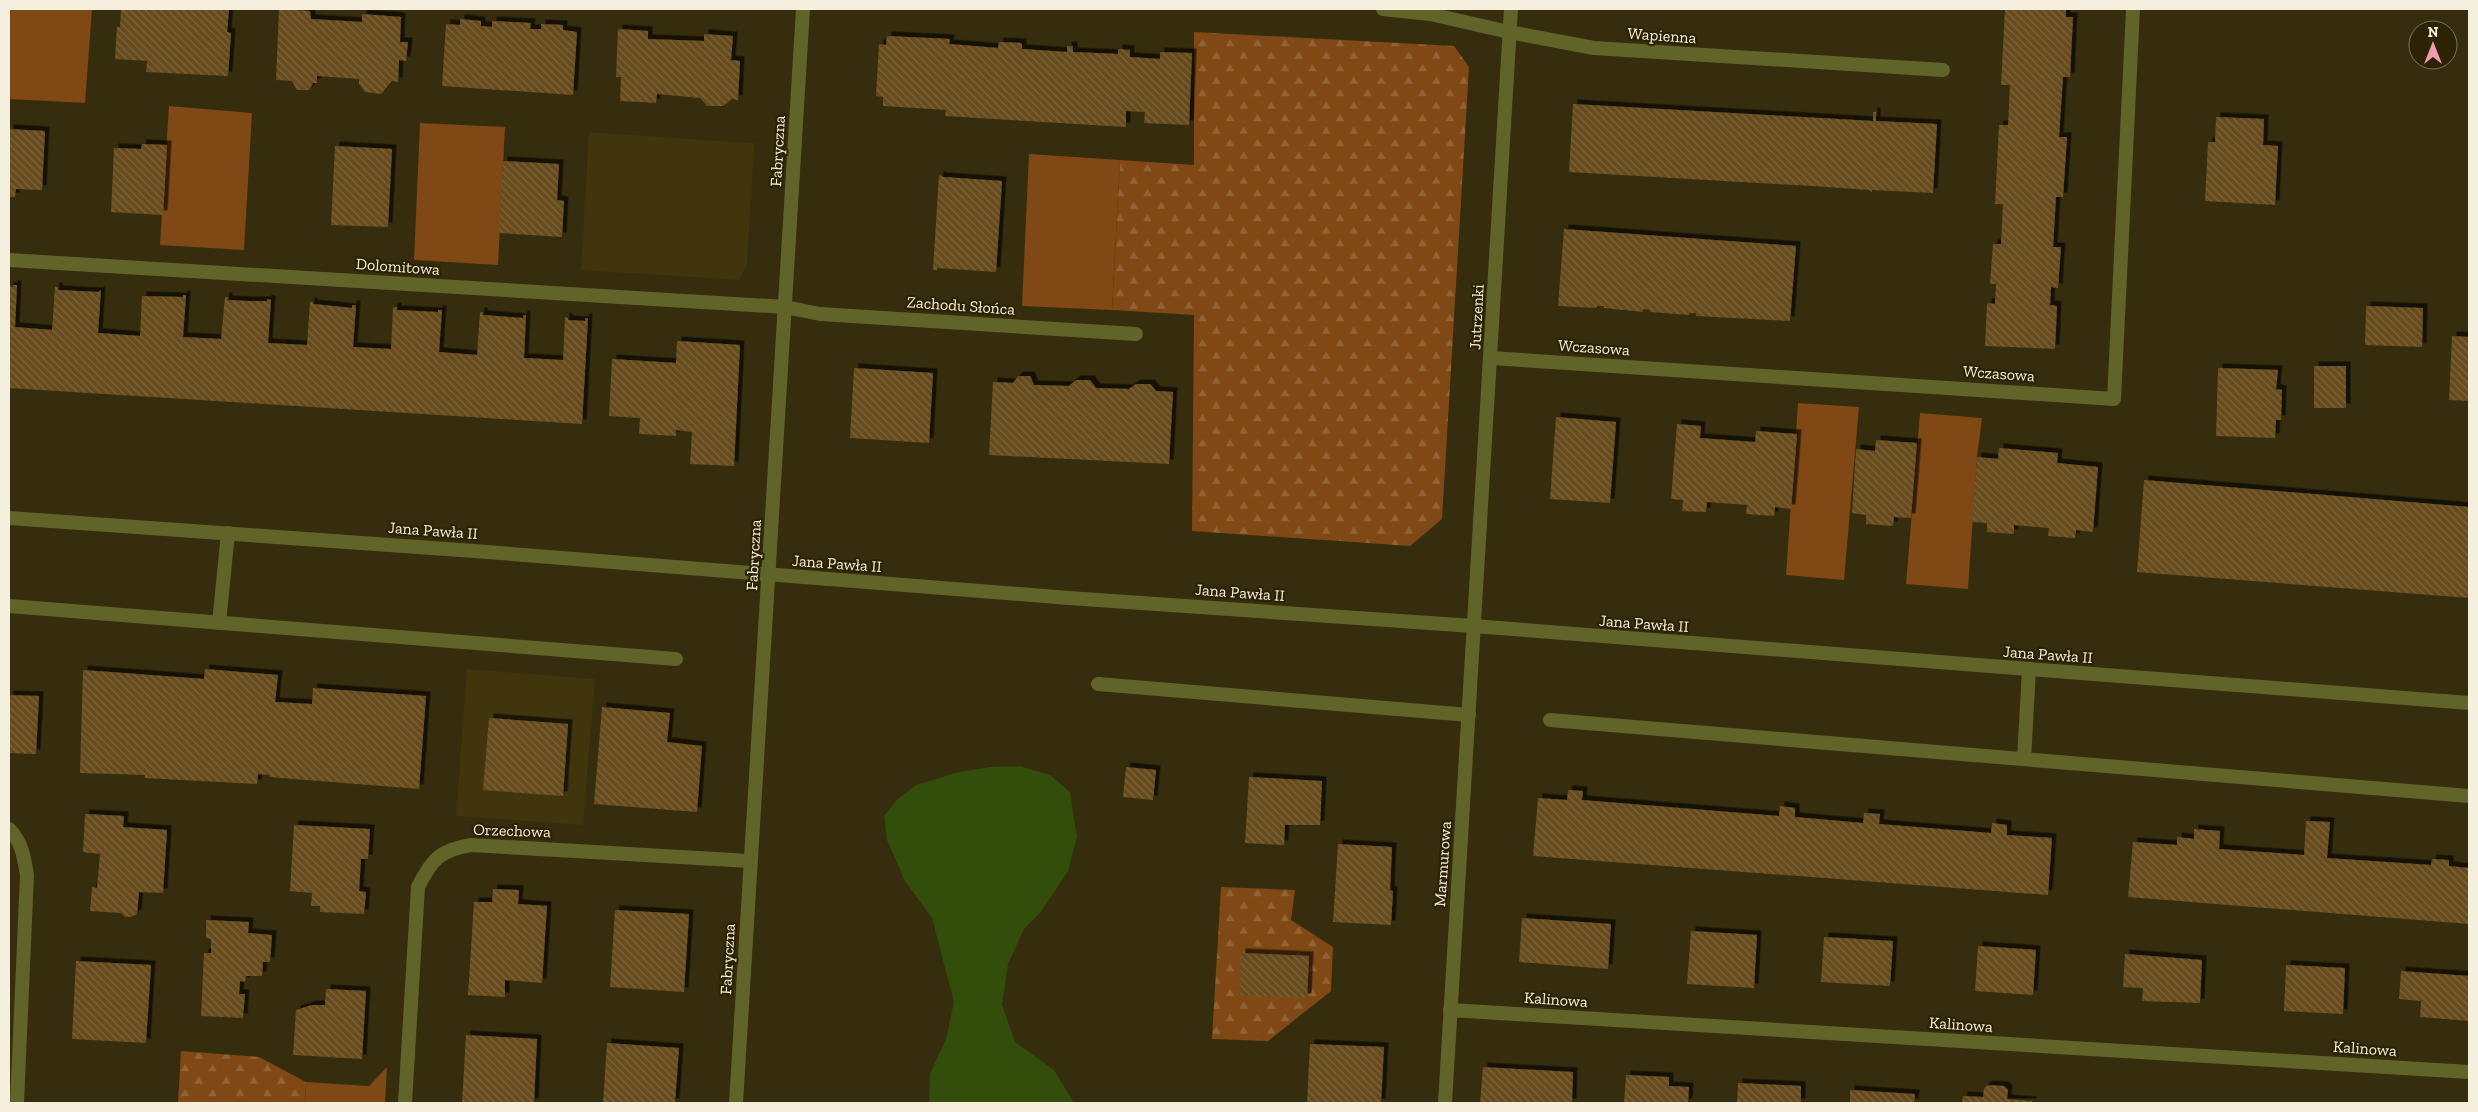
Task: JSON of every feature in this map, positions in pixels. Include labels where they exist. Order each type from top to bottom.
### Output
[{"type":"street","name":"Fabryczna","points":[[736,1103],[750,861],[770,575],[803,9]]},
{"type":"street","name":"Wapienna","points":[[1383,9],[1430,14],[1509,32],[1594,48],[1943,70]]},
{"type":"street","name":"Jutrzenki","points":[[1473,626],[1491,358],[1510,9]]},
{"type":"street","name":"Wczasowa","points":[[1491,358],[2114,399],[2133,9]]},
{"type":"street","name":"Dolomitowa","points":[[9,260],[785,307]]},
{"type":"street","name":"Zachodu Słońca","points":[[785,307],[820,314],[1136,334]]},
{"type":"street","name":"Jana Pawła II","points":[[9,518],[228,533],[1069,598],[1473,626],[2469,703]]},
{"type":"street","points":[[219,623],[228,533]]},
{"type":"street","points":[[9,606],[676,658]]},
{"type":"street","name":"Marmurowa","points":[[1445,1103],[1473,626]]},
{"type":"street","points":[[2024,759],[2029,670]]},
{"type":"street","points":[[1098,684],[1469,714]]},
{"type":"street","points":[[1550,720],[2469,796]]},
{"type":"street","points":[[9,829],[16,837],[24,853],[27,874],[17,1103]]},
{"type":"street","name":"Orzechowa","points":[[405,1103],[418,887],[426,872],[442,853],[452,848],[471,845],[750,861]]},
{"type":"street","name":"Kalinowa","points":[[1450,1010],[2469,1072]]},
{"type":"shaded area","points":[[589,132],[763,144],[754,144],[747,264],[739,280],[581,270]]},
{"type":"shaded area","points":[[467,669],[595,679],[583,825],[456,816]]},
{"type":"shaded area","points":[[1020,766],[1050,775],[1070,792],[1077,837],[1068,871],[1041,912],[1024,929],[1008,964],[1002,1005],[1015,1042],[1054,1070],[1074,1103],[929,1103],[930,1074],[946,1039],[954,1002],[932,918],[905,881],[887,840],[884,816],[897,800],[916,785],[959,772],[990,767]]},
{"type":"green space","points":[[9,9],[92,9],[85,103],[9,99]]},
{"type":"green space","points":[[1194,32],[1454,46],[1469,67],[1442,519],[1410,546],[1192,531],[1194,315],[1112,310],[1120,160],[1194,165]]},
{"type":"green space","points":[[169,106],[252,113],[244,250],[160,245]]},
{"type":"green space","points":[[420,123],[505,127],[498,265],[414,260]]},
{"type":"green space","points":[[1029,154],[1120,160],[1112,310],[1022,306]]},
{"type":"green space","points":[[1798,403],[1859,407],[1844,580],[1786,575]]},
{"type":"green space","points":[[1920,413],[1982,418],[1977,457],[1968,589],[1906,584]]},
{"type":"green space","points":[[1221,887],[1295,890],[1291,920],[1333,947],[1331,991],[1268,1041],[1212,1039]]},
{"type":"green space","points":[[181,1051],[259,1057],[306,1082],[305,1103],[178,1103]]},
{"type":"green space","points":[[387,1067],[385,1103],[305,1103],[306,1082],[369,1086]]},
{"type":"building","points":[[121,9],[229,9],[227,32],[231,33],[228,76],[146,72],[147,61],[115,59],[117,27],[120,27]]},
{"type":"building","points":[[279,9],[310,11],[311,19],[362,22],[362,14],[401,17],[400,42],[408,42],[406,61],[399,60],[398,82],[392,81],[381,94],[365,92],[359,84],[359,79],[317,76],[317,83],[313,83],[309,90],[297,90],[292,81],[276,80]]},
{"type":"building","points":[[2005,9],[2066,9],[2066,17],[2073,17],[2070,77],[2063,77],[2059,137],[2067,137],[2063,197],[2056,197],[2053,247],[2061,247],[2058,288],[2051,287],[2050,305],[2057,306],[2055,349],[1985,346],[1987,303],[1995,304],[1996,284],[1990,284],[1993,244],[2001,244],[2003,204],[1995,204],[1999,125],[2008,125],[2010,85],[2001,85]]},
{"type":"building","points":[[460,19],[481,21],[481,26],[492,27],[492,21],[531,23],[530,29],[541,29],[541,24],[563,25],[563,30],[577,32],[573,95],[442,86],[446,24],[460,25]]},
{"type":"building","points":[[618,29],[648,31],[648,39],[704,41],[704,34],[733,36],[731,60],[740,61],[738,100],[732,99],[723,106],[707,106],[700,98],[657,94],[656,103],[620,101],[621,77],[616,77]]},
{"type":"building","points":[[887,36],[950,39],[949,44],[998,48],[999,42],[1022,43],[1022,49],[1067,52],[1067,46],[1073,46],[1073,52],[1118,54],[1118,49],[1130,50],[1130,57],[1160,59],[1160,52],[1192,53],[1189,125],[1144,123],[1145,112],[1126,111],[1126,127],[945,116],[946,110],[883,106],[883,97],[876,96],[879,44],[886,45]]},
{"type":"building","points":[[1573,104],[1873,121],[1873,112],[1876,112],[1876,121],[1937,124],[1933,193],[1872,190],[1872,192],[1869,190],[1812,186],[1569,172]]},
{"type":"building","points":[[2216,117],[2264,119],[2263,145],[2278,146],[2275,205],[2205,201],[2208,142],[2215,142]]},
{"type":"building","points":[[9,129],[45,131],[42,190],[16,189],[15,197],[9,197]]},
{"type":"building","points":[[142,144],[167,145],[163,215],[111,212],[114,148],[141,149]]},
{"type":"building","points":[[335,146],[392,149],[388,227],[331,225]]},
{"type":"building","points":[[503,161],[559,164],[557,200],[564,201],[562,237],[499,233]]},
{"type":"building","points":[[939,175],[943,177],[1002,181],[996,272],[937,268],[937,270],[933,270]]},
{"type":"building","points":[[1564,229],[1796,246],[1790,321],[1696,316],[1696,313],[1689,313],[1689,315],[1650,312],[1650,310],[1643,309],[1643,312],[1604,308],[1604,306],[1597,306],[1596,308],[1558,306]]},
{"type":"building","points":[[13,285],[17,285],[15,327],[52,330],[55,287],[58,287],[58,290],[98,292],[101,290],[98,333],[140,336],[142,296],[183,297],[183,295],[186,295],[183,337],[221,339],[225,297],[228,297],[228,300],[248,301],[267,301],[267,299],[271,300],[268,343],[307,345],[310,302],[313,302],[313,304],[352,308],[352,305],[356,305],[353,347],[391,349],[393,307],[397,307],[397,310],[438,312],[438,310],[442,310],[439,352],[477,355],[480,312],[483,312],[483,315],[523,318],[523,315],[526,315],[524,358],[563,360],[565,317],[568,320],[585,321],[585,318],[588,318],[582,424],[9,388],[9,286],[13,287]]},
{"type":"building","points":[[2366,306],[2423,308],[2422,347],[2365,345]]},
{"type":"building","points":[[2452,336],[2469,337],[2469,401],[2449,400]]},
{"type":"building","points":[[677,341],[740,345],[734,466],[690,464],[692,432],[676,430],[676,436],[639,434],[640,418],[609,416],[612,359],[676,363]]},
{"type":"building","points":[[2314,366],[2346,366],[2346,408],[2314,408]]},
{"type":"building","points":[[854,368],[933,373],[929,443],[850,438]]},
{"type":"building","points":[[2218,368],[2278,370],[2276,389],[2282,390],[2281,420],[2276,420],[2275,438],[2216,436]]},
{"type":"building","points":[[1018,376],[1030,376],[1034,385],[1069,386],[1076,380],[1090,380],[1096,388],[1129,389],[1136,384],[1150,384],[1156,391],[1173,392],[1169,464],[989,455],[993,382],[1013,383]]},
{"type":"building","points":[[1556,417],[1616,422],[1610,503],[1550,499]]},
{"type":"building","points":[[1677,424],[1701,426],[1700,438],[1755,442],[1756,431],[1797,434],[1791,509],[1775,507],[1774,516],[1746,514],[1747,505],[1707,502],[1706,512],[1682,511],[1683,500],[1671,499]]},
{"type":"building","points":[[1876,440],[1917,443],[1911,518],[1894,517],[1893,526],[1866,524],[1866,515],[1852,513],[1856,449],[1875,451]]},
{"type":"building","points":[[1999,448],[2058,453],[2057,463],[2098,467],[2093,532],[2076,530],[2075,538],[2048,536],[2049,528],[2014,525],[2014,534],[1987,532],[1987,523],[1972,522],[1977,457],[1998,459]]},
{"type":"building","points":[[2144,480],[2469,507],[2469,598],[2137,572]]},
{"type":"building","points":[[205,669],[278,675],[275,702],[312,704],[313,688],[426,696],[419,789],[269,777],[270,775],[258,774],[257,784],[145,778],[145,775],[80,773],[83,670],[204,679]]},
{"type":"building","points":[[9,695],[39,696],[36,754],[9,753]]},
{"type":"building","points":[[602,707],[670,713],[667,742],[702,746],[697,812],[594,804]]},
{"type":"building","points":[[489,718],[568,724],[563,796],[483,790]]},
{"type":"building","points":[[1126,767],[1156,770],[1153,800],[1123,797]]},
{"type":"building","points":[[1249,777],[1322,781],[1320,825],[1285,825],[1284,845],[1245,843]]},
{"type":"building","points":[[1568,790],[1583,791],[1582,800],[1779,816],[1780,806],[1795,808],[1795,817],[1863,823],[1864,813],[1880,814],[1879,824],[1991,833],[1992,823],[2007,825],[2007,835],[2052,838],[2048,895],[1533,856],[1538,798],[1567,800]]},
{"type":"building","points":[[85,814],[124,816],[123,827],[167,830],[163,893],[139,892],[137,914],[131,917],[125,917],[121,913],[90,911],[92,887],[97,888],[100,854],[83,852]]},
{"type":"building","points":[[2306,821],[2330,822],[2327,858],[2431,865],[2432,859],[2449,860],[2449,866],[2469,868],[2469,924],[2128,897],[2133,842],[2177,845],[2177,837],[2194,839],[2194,829],[2220,831],[2219,849],[2304,855]]},
{"type":"building","points":[[294,825],[370,829],[368,859],[361,859],[359,891],[366,892],[364,914],[320,912],[320,906],[311,906],[312,893],[290,891]]},
{"type":"building","points":[[1338,844],[1392,847],[1390,890],[1393,891],[1391,925],[1333,922]]},
{"type":"building","points":[[493,889],[519,890],[518,904],[547,906],[542,983],[505,980],[505,997],[468,995],[474,902],[492,902]]},
{"type":"building","points":[[615,910],[689,914],[684,992],[610,987]]},
{"type":"building","points":[[1522,918],[1611,924],[1608,969],[1519,962]]},
{"type":"building","points":[[206,920],[249,922],[248,933],[272,935],[270,962],[263,962],[262,976],[246,976],[245,982],[240,981],[239,994],[245,994],[243,1018],[201,1016],[204,953],[211,953],[211,939],[206,938]]},
{"type":"building","points":[[1691,931],[1757,935],[1754,988],[1687,984]]},
{"type":"building","points":[[1824,937],[1893,941],[1890,986],[1821,982]]},
{"type":"building","points":[[1978,946],[2036,950],[2033,995],[1975,991]]},
{"type":"building","points":[[1241,953],[1309,956],[1307,998],[1239,995]]},
{"type":"building","points":[[2125,954],[2202,960],[2200,1003],[2142,1001],[2143,988],[2123,987]]},
{"type":"building","points":[[76,961],[151,965],[146,1043],[72,1039]]},
{"type":"building","points":[[2286,965],[2345,968],[2343,1014],[2284,1011]]},
{"type":"building","points":[[2401,971],[2469,976],[2469,1021],[2420,1017],[2421,1001],[2399,999]]},
{"type":"building","points":[[326,989],[366,991],[362,1059],[293,1055],[296,1010],[312,1005],[325,1005]]},
{"type":"building","points":[[466,1035],[537,1039],[534,1103],[462,1103]]},
{"type":"building","points":[[607,1043],[679,1048],[675,1103],[603,1103]]},
{"type":"building","points":[[1310,1044],[1384,1047],[1381,1103],[1307,1103]]},
{"type":"building","points":[[1483,1067],[1573,1072],[1572,1103],[1480,1103]]},
{"type":"building","points":[[1626,1075],[1669,1077],[1669,1086],[1689,1087],[1688,1103],[1624,1103]]},
{"type":"building","points":[[1738,1083],[1801,1086],[1801,1103],[1737,1103]]},
{"type":"building","points":[[1988,1085],[2004,1086],[2008,1090],[2007,1099],[2032,1101],[2032,1103],[1962,1103],[1963,1096],[1983,1097],[1984,1088]]},
{"type":"building","points":[[1850,1090],[1915,1094],[1914,1103],[1850,1103]]}]
